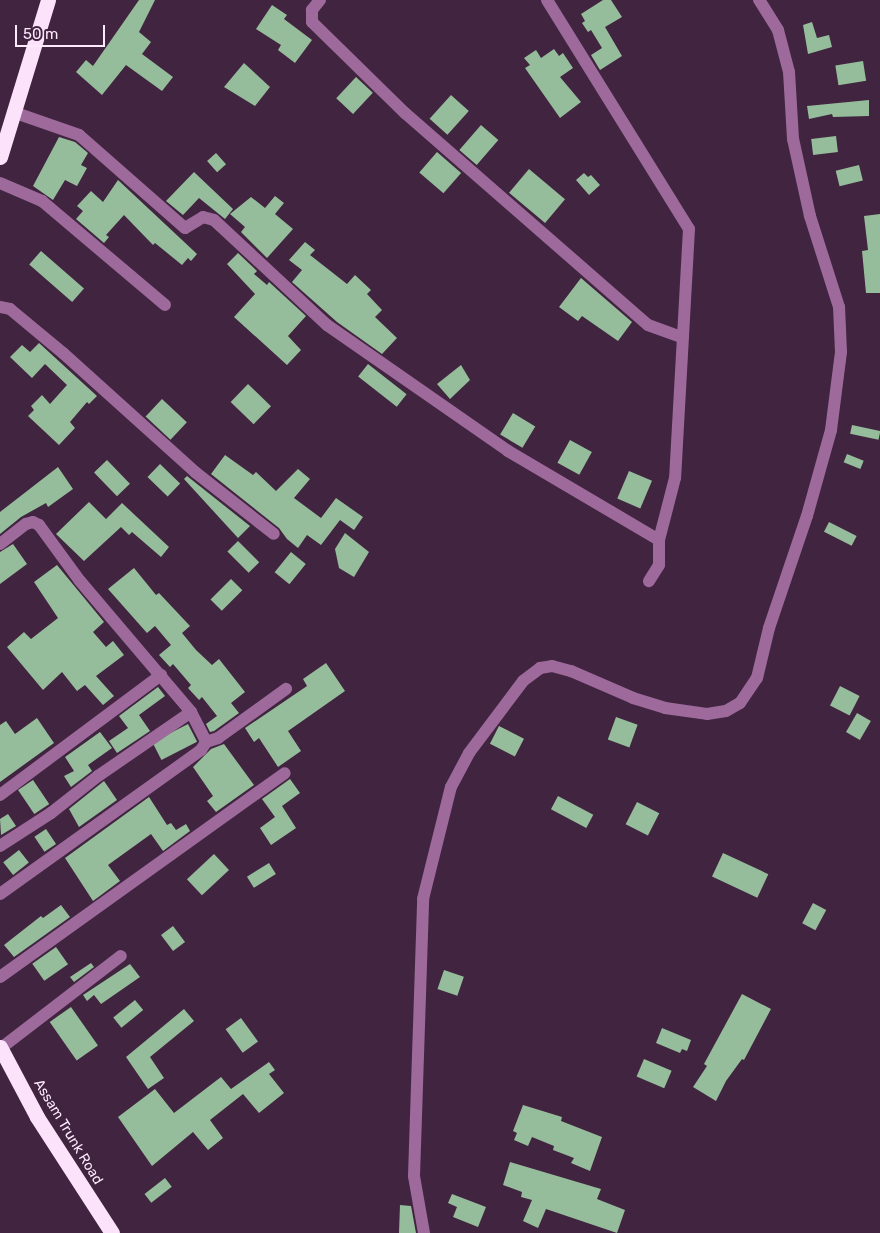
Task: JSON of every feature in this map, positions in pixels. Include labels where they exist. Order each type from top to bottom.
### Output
[{"type":"highway","points":[[0,157],[48,0]]},
{"type":"highway","name":"Assam Trunk Road","points":[[0,1047],[37,1117],[112,1233]]},
{"type":"street","points":[[320,0],[312,10],[312,22],[405,113],[648,326],[683,338]]},
{"type":"street","points":[[547,0],[689,229],[675,478],[659,540],[659,564],[649,581]]},
{"type":"street","points":[[424,1233],[414,1176],[423,899],[451,787],[469,753],[523,681],[540,668],[552,666],[571,672],[633,698],[665,708],[707,714],[726,710],[740,704],[756,678],[769,628],[807,516],[830,430],[841,352],[839,307],[810,216],[793,139],[788,72],[778,30],[759,0]]},
{"type":"street","points":[[13,112],[79,135],[185,228],[203,217],[214,220],[327,325],[508,451],[659,540]]},
{"type":"street","points":[[0,183],[42,201],[165,305]]},
{"type":"street","points":[[0,307],[10,309],[63,353],[196,472],[274,534]]},
{"type":"street","points":[[0,544],[26,524],[33,522],[39,525],[80,582],[191,712],[206,742]]},
{"type":"street","points":[[0,795],[161,675]]},
{"type":"street","points":[[0,894],[201,750],[206,742],[218,738],[286,689]]},
{"type":"street","points":[[0,846],[51,813],[98,776],[191,712]]},
{"type":"street","points":[[0,977],[285,773]]},
{"type":"street","points":[[0,1047],[121,956]]},
{"type":"building","points":[[139,0],[155,0],[139,32],[151,42],[142,54],[173,77],[162,91],[126,65],[102,95],[76,72],[86,60],[93,66]]},
{"type":"building","points":[[603,0],[611,0],[622,17],[605,27],[622,56],[600,70],[591,55],[602,48],[591,30],[588,32],[582,23],[585,21],[581,14]]},
{"type":"building","points":[[272,5],[287,15],[284,19],[312,40],[295,63],[278,50],[281,45],[256,29]]},
{"type":"building","points":[[812,22],[817,38],[829,35],[832,47],[808,54],[803,25]]},
{"type":"building","points":[[554,49],[559,56],[563,53],[573,68],[560,77],[581,102],[560,118],[525,68],[530,65],[524,58],[536,50],[541,58]]},
{"type":"building","points":[[863,61],[866,81],[838,85],[835,65]]},
{"type":"building","points":[[244,63],[270,87],[255,106],[224,87]]},
{"type":"building","points":[[356,77],[373,93],[353,114],[336,98]]},
{"type":"building","points":[[451,95],[469,111],[447,135],[430,119]]},
{"type":"building","points":[[869,100],[869,116],[833,117],[832,114],[809,119],[807,106]]},
{"type":"building","points":[[481,125],[498,140],[477,165],[459,150]]},
{"type":"building","points":[[836,136],[838,152],[813,155],[811,139]]},
{"type":"building","points":[[59,137],[75,142],[88,153],[81,165],[87,168],[77,186],[65,180],[53,200],[33,186]]},
{"type":"building","points":[[437,152],[461,173],[443,193],[419,172]]},
{"type":"building","points":[[216,153],[226,164],[217,172],[207,161]]},
{"type":"building","points":[[859,165],[863,181],[840,186],[836,171]]},
{"type":"building","points":[[529,169],[565,199],[545,223],[509,193]]},
{"type":"building","points":[[194,172],[233,209],[225,219],[199,198],[183,215],[166,201]]},
{"type":"building","points":[[584,173],[588,177],[591,175],[600,185],[589,195],[576,180]]},
{"type":"building","points":[[118,180],[197,254],[191,261],[188,258],[182,265],[155,243],[153,245],[124,215],[106,235],[109,237],[104,243],[76,219],[83,211],[77,206],[91,191],[103,202]]},
{"type":"building","points":[[275,196],[284,203],[275,214],[293,229],[267,258],[241,232],[245,227],[230,214],[251,197],[265,208]]},
{"type":"building","points":[[880,214],[880,293],[866,293],[862,251],[868,250],[864,216]]},
{"type":"building","points":[[305,242],[315,250],[310,255],[347,284],[355,275],[371,290],[367,294],[382,310],[375,317],[397,338],[382,354],[337,322],[292,282],[302,270],[289,260]]},
{"type":"building","points":[[41,251],[84,288],[72,302],[29,265]]},
{"type":"building","points":[[238,253],[257,271],[254,274],[267,285],[269,282],[306,316],[288,336],[301,350],[287,365],[234,317],[255,294],[227,264]]},
{"type":"building","points":[[581,278],[632,322],[618,341],[582,316],[578,321],[559,307]]},
{"type":"building","points":[[39,343],[97,396],[89,404],[87,402],[70,422],[75,428],[59,445],[28,416],[34,410],[31,406],[42,395],[50,404],[67,385],[45,364],[32,378],[10,357],[22,345],[30,352]]},
{"type":"building","points":[[368,364],[407,394],[397,407],[358,377]]},
{"type":"building","points":[[461,365],[470,380],[450,399],[437,384]]},
{"type":"building","points":[[248,384],[271,406],[254,424],[231,402]]},
{"type":"building","points":[[162,399],[187,422],[170,440],[146,417]]},
{"type":"building","points":[[513,413],[535,426],[522,448],[500,434]]},
{"type":"building","points":[[852,425],[880,431],[878,440],[850,434]]},
{"type":"building","points":[[570,440],[592,452],[579,475],[557,463]]},
{"type":"building","points":[[847,454],[864,461],[860,469],[844,462]]},
{"type":"building","points":[[225,455],[253,475],[256,472],[276,491],[298,469],[310,479],[294,498],[321,518],[336,498],[363,517],[354,530],[340,520],[321,545],[307,535],[298,548],[287,539],[279,528],[211,474]]},
{"type":"building","points":[[107,460],[130,484],[117,496],[94,473]]},
{"type":"building","points":[[160,464],[180,483],[168,496],[147,477]]},
{"type":"building","points":[[58,467],[73,489],[48,507],[46,503],[21,517],[0,534],[0,512]]},
{"type":"building","points":[[629,471],[652,481],[640,508],[617,499]]},
{"type":"building","points":[[187,476],[250,526],[238,538],[184,479]]},
{"type":"building","points":[[89,502],[106,519],[122,503],[169,547],[161,557],[132,532],[129,535],[121,527],[84,561],[56,534]]},
{"type":"building","points":[[829,522],[857,536],[852,546],[824,532]]},
{"type":"building","points":[[345,533],[369,552],[354,577],[339,568],[335,549]]},
{"type":"building","points":[[238,541],[259,562],[249,573],[227,552]]},
{"type":"building","points":[[13,544],[27,564],[0,584],[0,552]]},
{"type":"building","points":[[291,552],[306,564],[289,584],[275,572]]},
{"type":"building","points":[[57,565],[104,622],[93,632],[106,647],[113,641],[124,655],[96,676],[114,696],[103,705],[85,685],[77,691],[62,672],[43,690],[7,647],[24,632],[31,639],[58,618],[34,582]]},
{"type":"building","points":[[134,568],[156,595],[159,593],[190,626],[182,633],[196,650],[212,665],[219,659],[245,692],[231,703],[239,713],[214,731],[210,732],[206,724],[217,716],[202,697],[199,700],[188,688],[191,685],[173,664],[170,667],[159,655],[171,645],[155,626],[147,633],[108,589]]},
{"type":"building","points":[[231,579],[242,590],[222,611],[210,600]]},
{"type":"building","points":[[326,663],[345,691],[288,731],[301,751],[278,767],[259,738],[254,742],[245,728],[307,686],[303,679]]},
{"type":"building","points":[[840,686],[860,696],[850,716],[830,706]]},
{"type":"building","points":[[158,687],[165,696],[139,715],[150,731],[117,753],[109,741],[128,728],[119,716]]},
{"type":"building","points":[[857,713],[871,721],[860,740],[846,732]]},
{"type":"building","points":[[616,717],[638,725],[629,747],[608,740]]},
{"type":"building","points":[[37,718],[54,743],[0,782],[0,725],[6,721],[15,734]]},
{"type":"building","points":[[188,724],[197,742],[161,760],[152,742]]},
{"type":"building","points":[[499,726],[524,739],[515,757],[490,744]]},
{"type":"building","points":[[100,732],[112,748],[88,765],[92,771],[71,787],[64,776],[74,771],[65,757]]},
{"type":"building","points":[[224,744],[254,785],[216,812],[207,801],[213,796],[193,767],[211,749]]},
{"type":"building","points":[[290,779],[300,793],[282,806],[296,828],[271,845],[260,828],[275,817],[262,799]]},
{"type":"building","points":[[33,780],[49,804],[34,814],[18,790]]},
{"type":"building","points":[[104,781],[117,800],[79,827],[69,809]]},
{"type":"building","points":[[558,796],[593,815],[586,828],[551,809]]},
{"type":"building","points":[[149,797],[167,825],[171,823],[176,830],[186,824],[190,831],[163,851],[151,834],[108,865],[120,881],[93,901],[65,858]]},
{"type":"building","points":[[637,802],[659,813],[648,836],[626,824]]},
{"type":"building","points":[[8,814],[16,826],[1,835],[0,819]]},
{"type":"building","points":[[46,829],[56,844],[44,852],[34,837]]},
{"type":"building","points":[[19,850],[29,863],[13,875],[3,862]]},
{"type":"building","points":[[723,853],[768,874],[757,898],[712,877]]},
{"type":"building","points":[[214,854],[229,870],[202,895],[187,879]]},
{"type":"building","points":[[269,863],[276,874],[254,888],[247,877]]},
{"type":"building","points":[[813,903],[826,910],[815,930],[802,923]]},
{"type":"building","points":[[61,905],[70,917],[14,957],[4,945],[41,916],[43,918]]},
{"type":"building","points":[[173,926],[185,942],[173,951],[161,935]]},
{"type":"building","points":[[56,947],[68,964],[44,981],[32,964]]},
{"type":"building","points":[[91,963],[94,967],[74,982],[70,977]]},
{"type":"building","points":[[130,964],[140,977],[101,1004],[94,995],[87,1001],[83,995]]},
{"type":"building","points":[[444,970],[464,977],[457,996],[437,989]]},
{"type":"building","points":[[742,994],[771,1009],[744,1060],[742,1059],[726,1081],[716,1101],[693,1087],[707,1066],[704,1064]]},
{"type":"building","points":[[135,1000],[143,1010],[121,1028],[113,1018]]},
{"type":"building","points":[[71,1007],[98,1046],[77,1060],[50,1022]]},
{"type":"building","points":[[184,1009],[194,1021],[150,1057],[164,1078],[148,1089],[126,1057]]},
{"type":"building","points":[[241,1018],[258,1041],[243,1053],[226,1029]]},
{"type":"building","points":[[662,1028],[691,1040],[687,1051],[682,1049],[680,1053],[656,1043]]},
{"type":"building","points":[[644,1059],[672,1071],[664,1088],[637,1076]]},
{"type":"building","points":[[269,1062],[275,1070],[269,1074],[284,1093],[259,1113],[243,1094],[210,1120],[223,1138],[208,1150],[193,1132],[152,1166],[118,1117],[155,1089],[174,1113],[221,1077],[231,1089]]},
{"type":"building","points":[[523,1105],[562,1117],[561,1121],[602,1137],[590,1171],[571,1163],[574,1158],[553,1150],[554,1146],[532,1137],[528,1146],[514,1140],[517,1133],[513,1131]]},
{"type":"building","points":[[510,1162],[601,1189],[597,1199],[625,1210],[617,1233],[546,1209],[538,1228],[523,1221],[532,1200],[521,1197],[522,1192],[503,1185]]},
{"type":"building","points":[[165,1178],[172,1187],[151,1203],[145,1194]]},
{"type":"building","points":[[452,1194],[486,1207],[478,1227],[453,1217],[457,1207],[448,1203]]},
{"type":"building","points":[[400,1205],[411,1206],[416,1233],[399,1233]]}]
